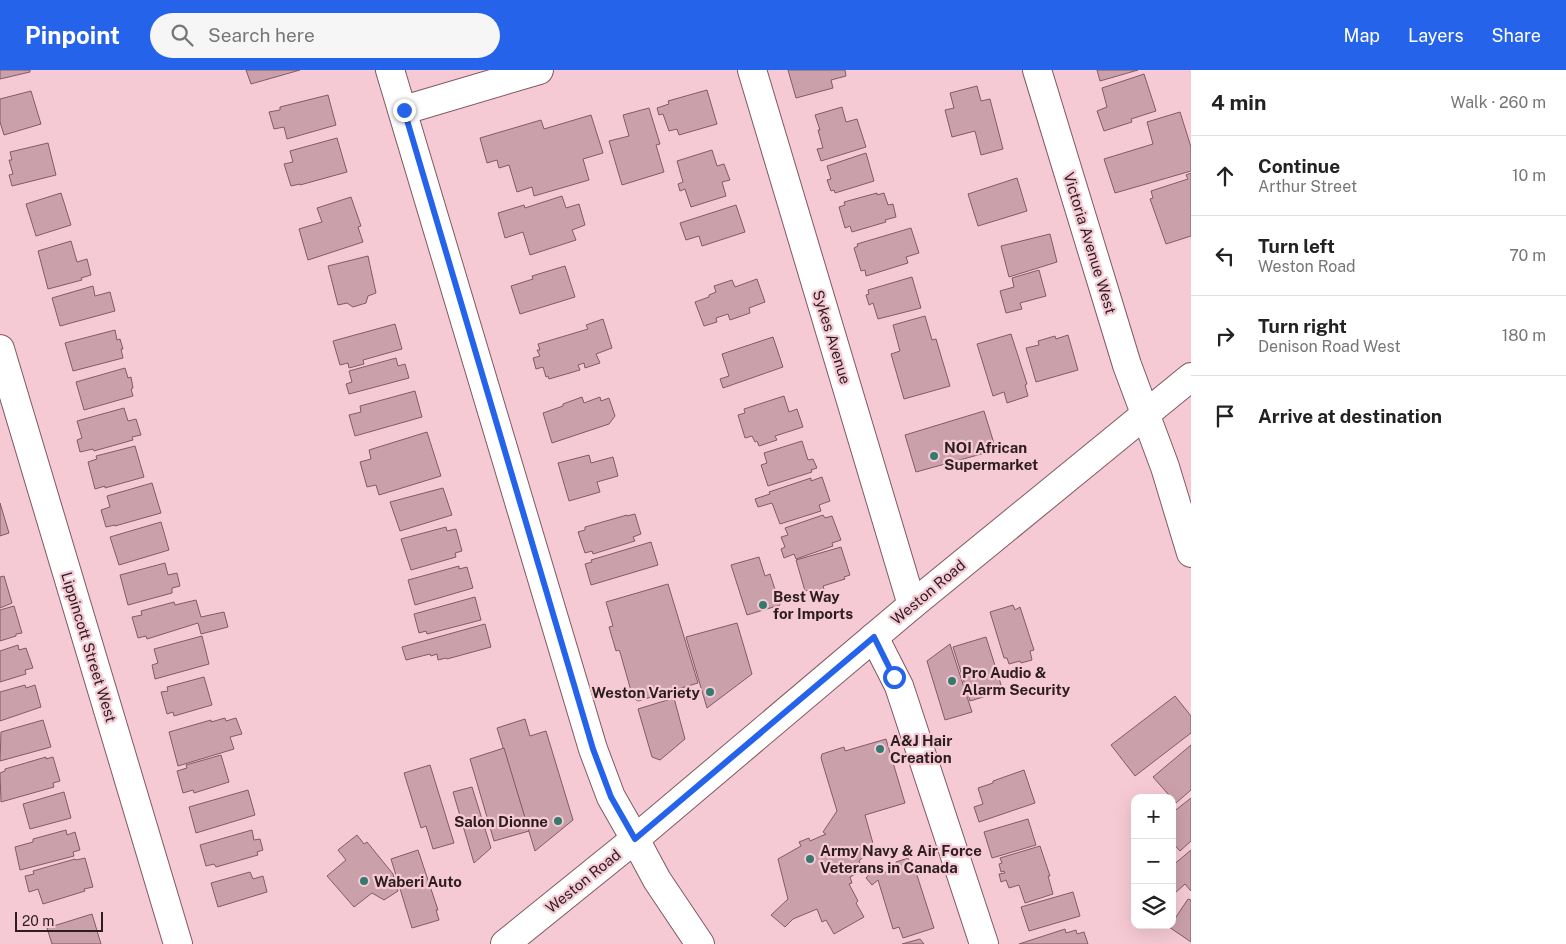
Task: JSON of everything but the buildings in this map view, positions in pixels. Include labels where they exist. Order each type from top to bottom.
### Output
[{"type":"street","points":[[390,70],[404,110],[593,749],[611,797],[657,880],[700,944]]},
{"type":"street","points":[[404,110],[538,70]]},
{"type":"street","name":"Sykes Avenue","points":[[752,70],[912,605]]},
{"type":"street","name":"Victoria Avenue West","points":[[1037,70],[1124,355],[1144,415],[1165,467],[1191,553]]},
{"type":"street","name":"Lippincott Street West","points":[[0,349],[178,944]]},
{"type":"street","name":"Weston Road","points":[[505,944],[635,839],[912,605],[1191,377]]},
{"type":"street","points":[[874,637],[899,686],[984,944]]},
{"type":"place","name":"NOI African Supermarket","points":[[934,456]]},
{"type":"place","name":"Best Way for Imports","points":[[763,605]]},
{"type":"place","name":"Pro Audio & Alarm Security","points":[[952,681]]},
{"type":"place","name":"Weston Variety","points":[[710,692]]},
{"type":"place","name":"A&J Hair Creation","points":[[880,749]]},
{"type":"place","name":"Salon Dionne","points":[[558,821]]},
{"type":"place","name":"Army Navy & Air Force Veterans in Canada","points":[[810,859]]},
{"type":"place","name":"Waberi Auto","points":[[364,881]]},
{"type":"route","points":[[404,110],[593,749],[611,797],[635,839],[874,637],[894,677]]}]
